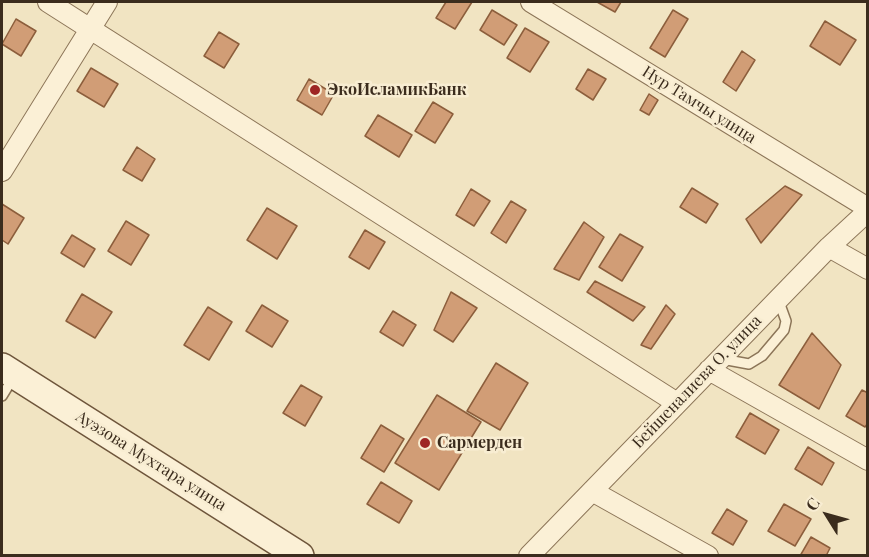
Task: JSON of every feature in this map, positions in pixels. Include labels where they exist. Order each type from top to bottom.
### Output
[{"type":"main road","name":"Ауэзова Мухтара улица","points":[[6,379],[300,555]]},
{"type":"street","points":[[48,2],[677,403]]},
{"type":"street","points":[[2,171],[107,2]]},
{"type":"street","name":"Нур Тамчы улица","points":[[531,2],[867,209]]},
{"type":"street","name":"Бейшеналиева О. улица","points":[[529,555],[867,209]]},
{"type":"street","points":[[829,247],[867,268]]},
{"type":"street","points":[[714,364],[867,460]]},
{"type":"street","points":[[592,490],[708,555]]},
{"type":"lane","points":[[714,364],[749,364],[762,356],[784,330],[786,321],[778,298]]},
{"type":"building","points":[[446,2],[472,2],[455,29],[436,18]]},
{"type":"building","points":[[597,2],[621,2],[615,12]]},
{"type":"building","points":[[492,10],[517,25],[504,45],[480,30]]},
{"type":"building","points":[[673,10],[688,19],[665,57],[650,48]]},
{"type":"building","points":[[16,19],[36,31],[21,56],[2,44]]},
{"type":"building","points":[[825,21],[856,40],[840,65],[810,46]]},
{"type":"building","points":[[525,28],[549,42],[530,72],[507,58]]},
{"type":"building","points":[[219,32],[239,44],[224,68],[204,56]]},
{"type":"building","points":[[742,51],[755,60],[736,91],[723,82]]},
{"type":"building","points":[[91,68],[118,84],[104,107],[77,91]]},
{"type":"building","points":[[588,69],[606,79],[593,100],[576,89]]},
{"type":"building","points":[[309,79],[334,94],[322,115],[297,100]]},
{"type":"building","points":[[649,94],[658,100],[649,115],[640,110]]},
{"type":"building","points":[[433,102],[453,114],[435,143],[415,131]]},
{"type":"building","points":[[378,115],[412,135],[399,157],[365,136]]},
{"type":"building","points":[[137,147],[155,159],[142,181],[123,170]]},
{"type":"building","points":[[785,186],[802,195],[761,243],[746,219]]},
{"type":"building","points":[[692,188],[718,204],[706,223],[680,207]]},
{"type":"building","points":[[471,189],[490,201],[474,226],[456,215]]},
{"type":"building","points":[[511,201],[526,210],[506,243],[491,233]]},
{"type":"building","points":[[2,204],[24,218],[8,244],[2,240]]},
{"type":"building","points":[[267,208],[297,226],[277,259],[247,240]]},
{"type":"building","points":[[126,221],[149,235],[131,265],[108,251]]},
{"type":"building","points":[[584,222],[604,237],[579,280],[554,269]]},
{"type":"building","points":[[365,230],[385,242],[369,269],[349,257]]},
{"type":"building","points":[[620,234],[643,247],[622,281],[599,267]]},
{"type":"building","points":[[72,235],[95,249],[84,267],[61,253]]},
{"type":"building","points":[[595,281],[645,307],[633,321],[587,292]]},
{"type":"building","points":[[451,292],[477,308],[453,342],[434,330]]},
{"type":"building","points":[[82,294],[112,312],[95,338],[66,321]]},
{"type":"building","points":[[262,305],[288,321],[272,347],[246,331]]},
{"type":"building","points":[[666,305],[675,314],[651,349],[641,345]]},
{"type":"building","points":[[208,307],[232,322],[209,360],[184,345]]},
{"type":"building","points":[[393,311],[416,325],[403,346],[380,332]]},
{"type":"building","points":[[812,333],[841,365],[819,409],[779,385]]},
{"type":"building","points":[[496,363],[528,383],[500,430],[467,411]]},
{"type":"building","points":[[301,385],[322,397],[305,426],[283,413]]},
{"type":"building","points":[[862,390],[868,393],[868,423],[865,427],[846,416]]},
{"type":"building","points":[[437,395],[481,422],[439,490],[395,463]]},
{"type":"building","points":[[750,413],[779,430],[765,454],[736,437]]},
{"type":"building","points":[[381,425],[404,439],[384,472],[361,458]]},
{"type":"building","points":[[808,447],[834,463],[822,485],[795,469]]},
{"type":"building","points":[[381,482],[412,501],[399,523],[367,504]]},
{"type":"building","points":[[784,504],[811,519],[795,546],[768,531]]},
{"type":"building","points":[[727,509],[747,521],[733,545],[712,533]]},
{"type":"building","points":[[811,537],[830,548],[826,556],[800,556]]},
{"type":"place","name":"ЭкоИсламикБанк","points":[[315,90]]},
{"type":"place","name":"Сармерден","points":[[425,443]]}]
